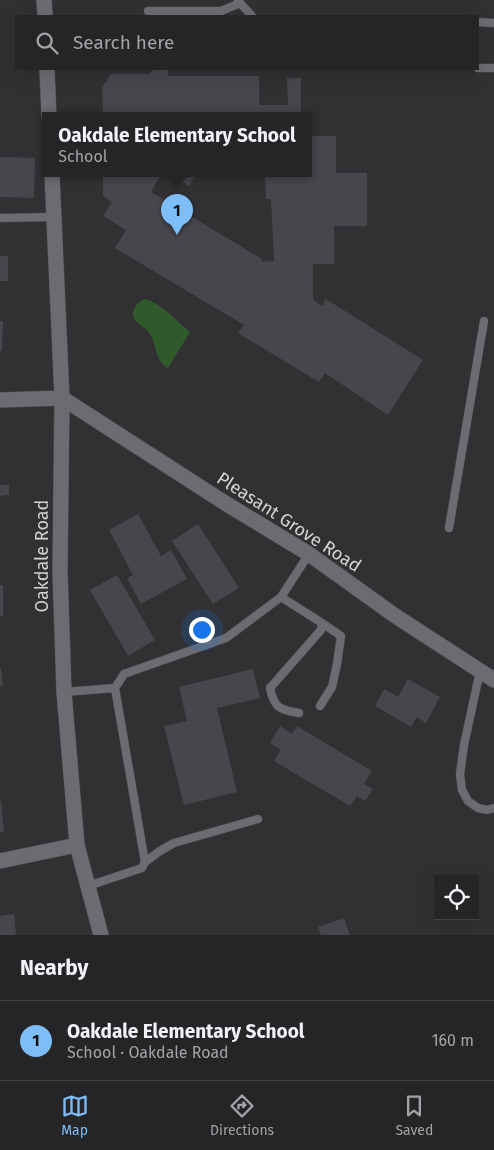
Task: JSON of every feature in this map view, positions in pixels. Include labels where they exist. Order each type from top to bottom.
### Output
[{"type":"main road","points":[[44,0],[45,15]]},
{"type":"main road","points":[[47,70],[49,112]]},
{"type":"main road","name":"Oakdale Road","points":[[52,177],[62,398],[60,571],[64,692],[78,845],[101,935]]},
{"type":"main road","points":[[0,400],[62,398]]},
{"type":"main road","name":"Pleasant Grove Road","points":[[62,398],[308,554],[394,615],[494,680]]},
{"type":"main road","points":[[0,861],[78,845]]},
{"type":"lane","points":[[148,11],[221,11],[239,2],[251,15]]},
{"type":"lane","points":[[479,22],[494,23]]},
{"type":"lane","points":[[479,68],[494,68]]},
{"type":"lane","points":[[0,218],[54,217]]},
{"type":"lane","points":[[449,528],[484,321]]},
{"type":"lane","points":[[145,862],[115,688],[124,674],[226,638],[281,597],[308,554]]},
{"type":"lane","points":[[281,597],[340,636],[332,687],[320,706]]},
{"type":"lane","points":[[299,713],[283,710],[272,700],[270,688],[321,630],[322,623]]},
{"type":"lane","points":[[480,671],[464,745],[460,774],[462,790],[468,801],[478,808],[487,810],[494,808]]},
{"type":"lane","points":[[64,692],[115,688]]},
{"type":"lane","points":[[88,886],[142,868],[145,862],[174,843],[258,819]]},
{"type":"green space","points":[[145,299],[158,305],[190,332],[168,368],[158,357],[150,334],[137,322],[133,314],[138,303]]},
{"type":"building","points":[[152,70],[168,70],[168,76],[259,76],[259,105],[288,105],[287,78],[301,78],[301,112],[103,112],[102,87],[111,74],[150,74]]},
{"type":"building","points":[[312,136],[336,136],[336,173],[367,173],[367,226],[334,226],[334,264],[313,264],[313,300],[322,306],[326,299],[423,360],[388,415],[325,373],[319,382],[238,333],[244,325],[115,248],[126,230],[103,216],[112,202],[103,196],[103,177],[159,177],[151,192],[262,259],[262,262],[274,261],[271,199],[266,199],[265,177],[312,177]]},
{"type":"building","points":[[0,157],[35,158],[34,198],[0,197]]},
{"type":"building","points":[[175,177],[194,177],[189,186]]},
{"type":"building","points":[[0,256],[8,256],[8,281],[0,281]]},
{"type":"building","points":[[0,321],[3,321],[2,351],[0,351]]},
{"type":"building","points":[[0,485],[9,485],[9,495],[0,496]]},
{"type":"building","points":[[138,514],[161,556],[171,550],[187,579],[141,604],[127,578],[133,575],[109,530]]},
{"type":"building","points":[[198,524],[239,588],[213,604],[172,541]]},
{"type":"building","points":[[117,575],[155,640],[128,656],[90,590]]},
{"type":"building","points":[[0,585],[3,585],[3,616],[0,616]]},
{"type":"building","points":[[1,668],[3,686],[0,686]]},
{"type":"building","points":[[253,669],[260,698],[217,708],[237,792],[184,805],[164,726],[187,721],[179,687]]},
{"type":"building","points":[[408,679],[440,697],[426,723],[417,717],[411,727],[375,706],[384,689],[398,697]]},
{"type":"building","points":[[280,726],[292,734],[297,726],[372,771],[364,784],[373,789],[365,801],[357,796],[350,806],[274,761],[281,750],[270,743]]},
{"type":"building","points":[[0,801],[4,831],[0,832]]},
{"type":"building","points":[[14,914],[16,935],[0,935],[0,916]]},
{"type":"building","points":[[344,918],[350,935],[321,935],[318,927]]},
{"type":"place","name":"Oakdale Elementary School","points":[[177,235]]}]
